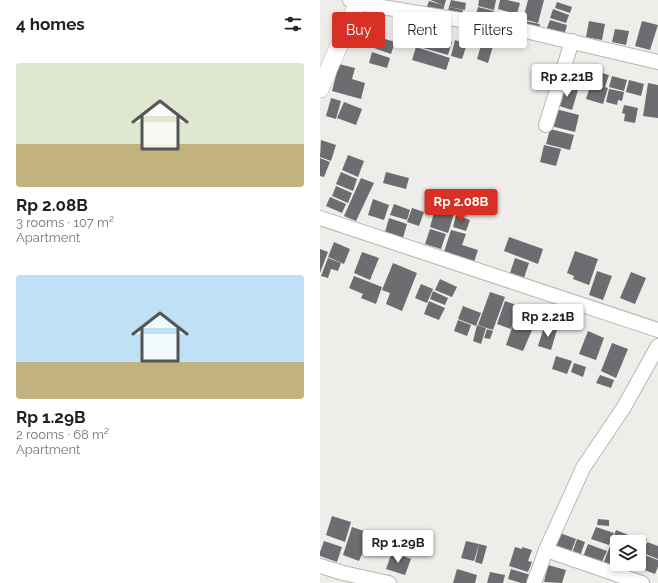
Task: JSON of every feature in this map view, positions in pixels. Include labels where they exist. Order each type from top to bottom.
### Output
[{"type":"street","points":[[320,88],[356,1],[521,30],[658,62]]},
{"type":"street","points":[[546,125],[572,41]]},
{"type":"street","points":[[320,218],[658,330]]},
{"type":"street","points":[[534,583],[546,550],[583,468],[624,406],[658,346]]},
{"type":"street","points":[[546,550],[642,583]]},
{"type":"street","points":[[320,566],[389,583]]},
{"type":"building","points":[[430,0],[446,0],[443,12],[436,12],[426,9],[429,1],[443,5]]},
{"type":"building","points":[[451,0],[466,3],[465,10],[449,7]]},
{"type":"building","points":[[479,0],[496,0],[494,10],[478,6]]},
{"type":"building","points":[[500,0],[520,3],[518,12],[509,12],[498,9]]},
{"type":"building","points":[[528,0],[544,0],[538,23],[527,20],[527,12],[525,12]]},
{"type":"building","points":[[557,2],[572,7],[570,13],[555,8]]},
{"type":"building","points":[[449,7],[463,10],[462,12],[459,12],[459,18],[451,16],[451,12],[448,12]]},
{"type":"building","points":[[478,7],[494,11],[494,12],[477,12]]},
{"type":"building","points":[[553,9],[569,15],[566,23],[550,18]]},
{"type":"building","points":[[550,20],[567,25],[563,39],[545,33]]},
{"type":"building","points":[[527,21],[540,24],[538,32],[527,30]]},
{"type":"building","points":[[589,21],[605,24],[602,40],[586,37]]},
{"type":"building","points":[[642,21],[658,25],[650,50],[635,46]]},
{"type":"building","points":[[615,29],[629,31],[626,45],[612,42]]},
{"type":"building","points":[[385,39],[393,41],[391,54],[374,48],[385,48]]},
{"type":"building","points":[[455,40],[459,41],[459,48],[466,48],[462,59],[451,56]]},
{"type":"building","points":[[416,48],[450,58],[446,70],[412,60]]},
{"type":"building","points":[[423,48],[450,48],[448,55]]},
{"type":"building","points":[[480,48],[492,48],[488,63],[477,59]]},
{"type":"building","points":[[372,52],[390,58],[387,68],[369,63]]},
{"type":"building","points":[[339,64],[355,68],[352,79],[365,83],[361,99],[332,91]]},
{"type":"building","points":[[571,64],[587,69],[581,89],[564,84]]},
{"type":"building","points":[[595,71],[609,75],[605,87],[608,88],[603,104],[586,99]]},
{"type":"building","points":[[612,76],[627,80],[624,91],[609,87]]},
{"type":"building","points":[[629,80],[644,84],[641,96],[626,92]]},
{"type":"building","points":[[648,83],[658,85],[658,118],[643,116]]},
{"type":"building","points":[[562,85],[578,90],[572,110],[556,105]]},
{"type":"building","points":[[609,89],[624,92],[622,101],[618,100],[617,105],[606,102]]},
{"type":"building","points":[[331,98],[341,101],[336,119],[326,116]]},
{"type":"building","points":[[344,102],[362,109],[356,125],[337,118]]},
{"type":"building","points":[[624,105],[638,108],[635,123],[624,121],[625,114],[622,113]]},
{"type":"building","points":[[556,109],[579,115],[575,132],[551,126]]},
{"type":"building","points":[[550,129],[574,135],[570,150],[546,144]]},
{"type":"building","points":[[321,140],[336,145],[331,161],[320,157]]},
{"type":"building","points":[[544,145],[561,149],[556,166],[540,162]]},
{"type":"building","points":[[348,155],[364,161],[358,177],[342,170]]},
{"type":"building","points":[[320,158],[330,162],[324,177],[320,176]]},
{"type":"building","points":[[341,172],[357,179],[353,191],[336,184]]},
{"type":"building","points":[[386,172],[409,178],[406,189],[383,183]]},
{"type":"building","points":[[361,178],[374,183],[356,221],[344,216]]},
{"type":"building","points":[[336,186],[352,193],[348,203],[332,196]]},
{"type":"building","points":[[439,195],[456,200],[452,214],[454,214],[448,233],[430,227]]},
{"type":"building","points":[[330,197],[346,204],[342,213],[326,206]]},
{"type":"building","points":[[373,199],[389,205],[384,220],[368,215]]},
{"type":"building","points":[[394,204],[410,210],[407,220],[390,215]]},
{"type":"building","points":[[412,208],[424,212],[419,226],[407,222]]},
{"type":"building","points":[[456,215],[470,220],[466,231],[453,227]]},
{"type":"building","points":[[389,218],[407,224],[403,238],[385,232]]},
{"type":"building","points":[[430,229],[446,234],[441,249],[425,244]]},
{"type":"building","points":[[451,230],[466,234],[462,245],[478,250],[474,262],[444,252]]},
{"type":"building","points":[[509,237],[543,249],[538,264],[504,251]]},
{"type":"building","points":[[334,242],[350,249],[344,264],[328,257]]},
{"type":"building","points":[[320,249],[328,252],[320,273]]},
{"type":"building","points":[[575,251],[598,259],[589,285],[573,279],[574,276],[567,273]]},
{"type":"building","points":[[362,252],[379,258],[370,280],[354,273]]},
{"type":"building","points":[[328,258],[341,263],[338,271],[331,269],[328,278],[321,276]]},
{"type":"building","points":[[515,258],[529,263],[524,278],[510,273]]},
{"type":"building","points":[[393,263],[417,273],[402,311],[386,304],[390,293],[382,290]]},
{"type":"building","points":[[597,271],[612,276],[603,300],[589,295]]},
{"type":"building","points":[[631,272],[646,278],[635,304],[620,298]]},
{"type":"building","points":[[354,276],[382,287],[376,304],[361,298],[363,294],[349,288]]},
{"type":"building","points":[[440,279],[457,287],[452,297],[435,290]]},
{"type":"building","points":[[421,284],[433,289],[427,303],[415,298]]},
{"type":"building","points":[[433,291],[448,298],[445,305],[430,299]]},
{"type":"building","points":[[490,292],[505,297],[493,330],[478,325]]},
{"type":"building","points":[[429,301],[445,308],[439,320],[424,314]]},
{"type":"building","points":[[505,301],[537,312],[532,327],[514,321],[514,319],[511,329],[497,324]]},
{"type":"building","points":[[463,306],[481,313],[476,326],[458,319]]},
{"type":"building","points":[[548,311],[564,316],[559,328],[544,323]]},
{"type":"building","points":[[458,320],[471,325],[467,336],[454,331]]},
{"type":"building","points":[[514,322],[533,328],[523,351],[506,345]]},
{"type":"building","points":[[477,325],[486,328],[481,344],[473,341]]},
{"type":"building","points":[[544,327],[557,330],[551,350],[538,346]]},
{"type":"building","points":[[487,329],[493,331],[490,339],[484,338]]},
{"type":"building","points":[[588,331],[604,338],[596,360],[579,354]]},
{"type":"building","points":[[612,343],[628,349],[616,378],[601,371]]},
{"type":"building","points":[[556,356],[572,361],[567,374],[552,369]]},
{"type":"building","points":[[574,363],[586,367],[583,377],[571,372]]},
{"type":"building","points":[[600,375],[614,380],[611,388],[596,383]]},
{"type":"building","points":[[332,516],[351,522],[345,542],[326,535]]},
{"type":"building","points":[[598,519],[609,520],[609,526],[597,525]]},
{"type":"building","points":[[352,527],[370,533],[366,543],[368,543],[364,555],[362,554],[359,561],[343,555]]},
{"type":"building","points":[[596,527],[614,533],[613,535],[610,535],[609,545],[591,539]]},
{"type":"building","points":[[616,530],[628,535],[614,535]]},
{"type":"building","points":[[560,533],[576,539],[570,555],[554,549]]},
{"type":"building","points":[[394,535],[413,542],[408,556],[389,549]]},
{"type":"building","points":[[577,539],[585,542],[579,559],[571,556]]},
{"type":"building","points":[[324,541],[342,547],[337,562],[320,556]]},
{"type":"building","points":[[466,541],[479,544],[474,561],[461,558]]},
{"type":"building","points":[[647,542],[658,546],[658,559],[646,554]]},
{"type":"building","points":[[479,544],[487,546],[482,564],[475,562]]},
{"type":"building","points":[[588,544],[607,551],[601,564],[583,557]]},
{"type":"building","points":[[610,546],[610,566],[603,564]]},
{"type":"building","points":[[515,547],[522,549],[522,547],[532,550],[528,561],[532,562],[528,572],[509,566]]},
{"type":"building","points":[[392,552],[411,559],[405,575],[386,569]]},
{"type":"building","points":[[646,556],[658,560],[658,567],[655,574],[646,570]]},
{"type":"building","points":[[548,565],[566,570],[562,583],[544,582]]},
{"type":"building","points":[[457,569],[477,575],[475,583],[453,583]]},
{"type":"building","points":[[511,569],[531,575],[528,583],[521,583],[508,579]]},
{"type":"building","points":[[490,572],[505,575],[503,583],[487,583]]}]
